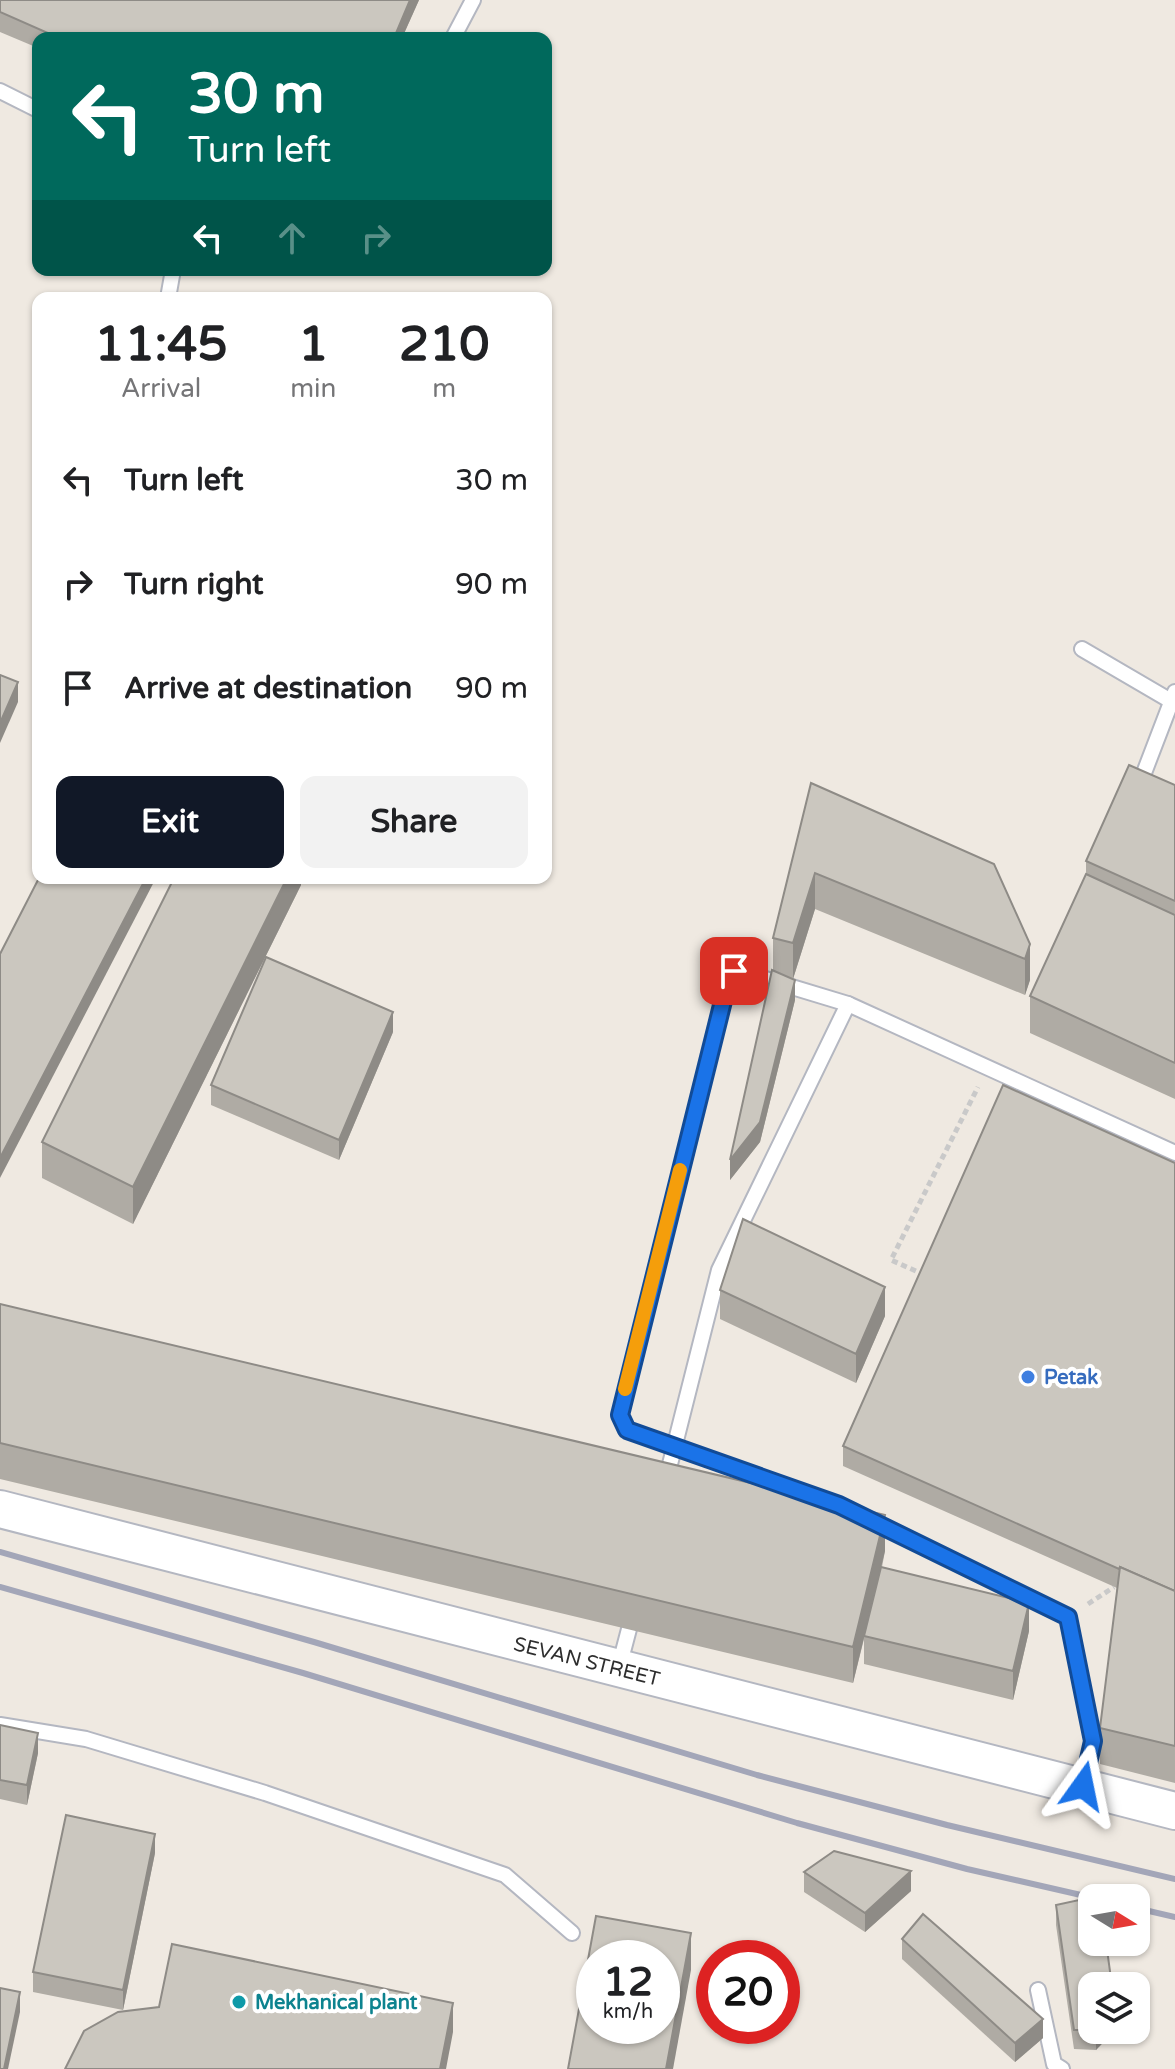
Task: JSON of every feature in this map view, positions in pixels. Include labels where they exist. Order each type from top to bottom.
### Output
[{"type":"street","name":"SEVAN STREET","points":[[0,1509],[1175,1811]]},
{"type":"lane","points":[[456,32],[473,0]]},
{"type":"lane","points":[[0,91],[32,107]]},
{"type":"lane","points":[[1082,649],[1173,696],[1139,786],[1175,802]]},
{"type":"lane","points":[[1083,1786],[1093,1741],[1068,1617],[839,1505],[627,1430],[620,1415],[730,973],[739,971],[848,1004],[1175,1153]]},
{"type":"lane","points":[[662,1497],[719,1270],[848,1004]]},
{"type":"lane","points":[[619,1669],[629,1629]]},
{"type":"lane","points":[[0,1725],[86,1739],[265,1793],[505,1875],[572,1933]]},
{"type":"lane","points":[[1038,1990],[1054,2064],[1062,2069]]},
{"type":"path","points":[[926,1275],[891,1260],[987,1068]]},
{"type":"building","points":[[0,0],[410,0],[397,32],[45,32],[0,12]]},
{"type":"building","points":[[0,675],[18,682],[0,723]]},
{"type":"building","points":[[1129,765],[1175,785],[1175,901],[1086,861]]},
{"type":"building","points":[[811,783],[994,864],[1030,944],[1025,959],[815,873],[793,943],[773,938]]},
{"type":"building","points":[[1086,874],[1175,915],[1175,1063],[1030,996]]},
{"type":"building","points":[[36,884],[143,884],[0,1158],[0,954]]},
{"type":"building","points":[[171,884],[284,884],[133,1187],[42,1142]]},
{"type":"building","points":[[266,957],[393,1012],[339,1140],[211,1085]]},
{"type":"building","points":[[772,970],[795,980],[760,1122],[730,1160]]},
{"type":"building","name":"Petak","points":[[1003,1085],[1175,1163],[1175,1591],[843,1446]]},
{"type":"building","points":[[743,1219],[885,1287],[856,1354],[720,1290]]},
{"type":"building","points":[[0,1304],[885,1515],[853,1647],[0,1443]]},
{"type":"building","points":[[881,1567],[1029,1603],[1013,1671],[864,1636]]},
{"type":"building","points":[[1120,1567],[1175,1591],[1175,1746],[1100,1728]]},
{"type":"building","points":[[0,1725],[38,1733],[27,1785],[0,1780]]},
{"type":"building","points":[[66,1815],[155,1834],[123,1990],[33,1972]]},
{"type":"building","points":[[834,1851],[911,1871],[865,1913],[804,1872]]},
{"type":"building","points":[[1078,1900],[1078,1956],[1108,1956],[1110,1972],[1078,1972],[1078,2030],[1074,2030],[1056,1905]]},
{"type":"building","points":[[923,1914],[1043,2019],[1015,2043],[902,1939]]},
{"type":"building","points":[[596,1916],[691,1933],[680,1993],[680,1940],[592,1940]]},
{"type":"building","name":"Mekhanical plant","points":[[172,1944],[453,2003],[440,2069],[65,2069],[84,2031],[118,2012],[159,2007]]},
{"type":"building","points":[[0,1988],[20,1992],[4,2069],[0,2069]]},
{"type":"building","points":[[576,2025],[576,2044],[671,2044],[666,2069],[568,2069]]},
{"type":"railway","points":[[0,1552],[757,1775],[947,1825],[1175,1879]]},
{"type":"railway","points":[[0,1587],[303,1673],[797,1823],[967,1869],[1078,1894]]},
{"type":"railway","points":[[1150,1911],[1175,1917]]},
{"type":"slow traffic","points":[[625,1389],[680,1170]]},
{"type":"place","name":"Petak","points":[[1028,1377]]},
{"type":"place","name":"Mekhanical plant","points":[[239,2002]]},
{"type":"route","points":[[734,971],[730,973],[620,1415],[627,1430],[839,1505],[1068,1617],[1093,1741],[1083,1786]]}]
